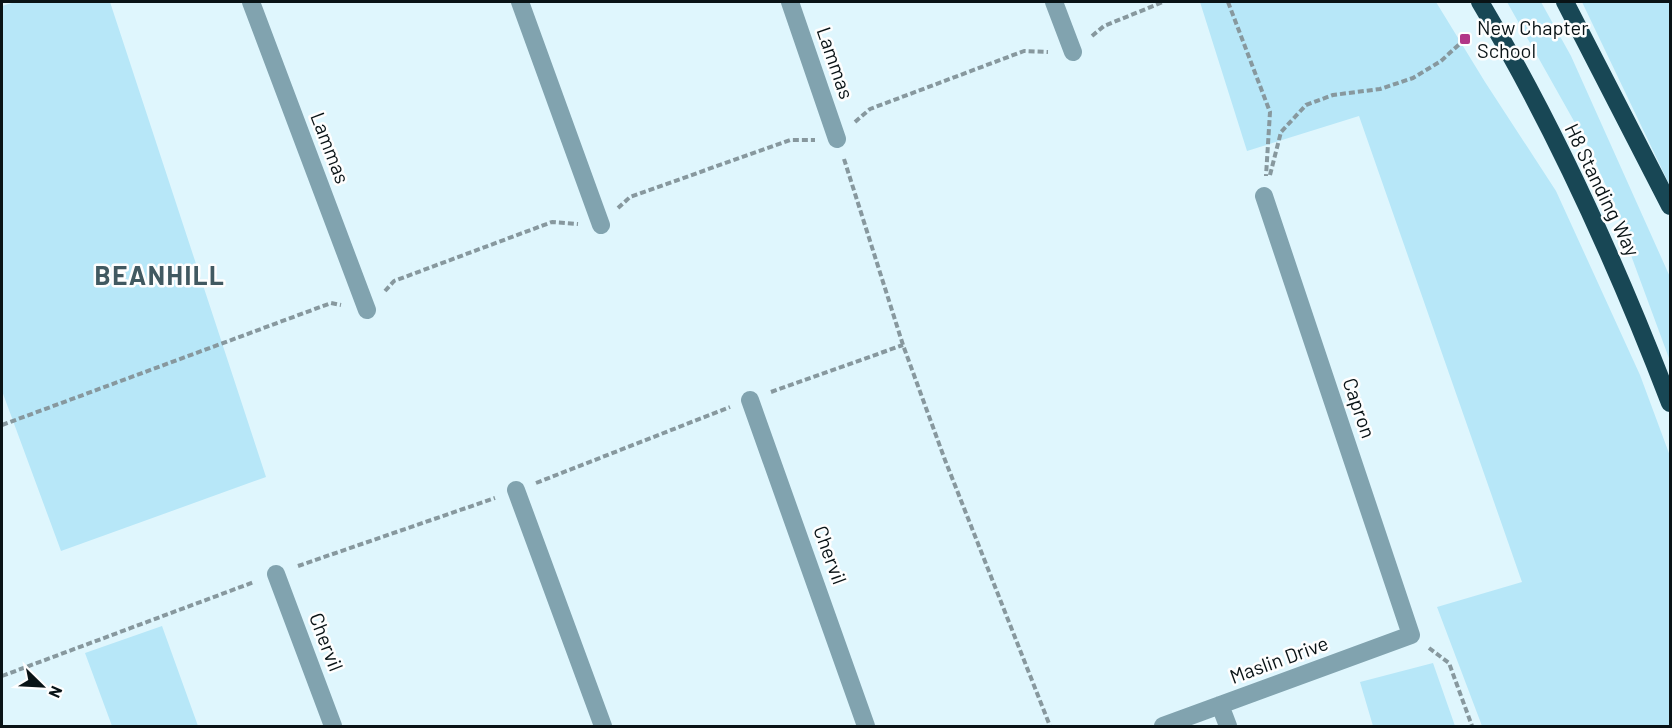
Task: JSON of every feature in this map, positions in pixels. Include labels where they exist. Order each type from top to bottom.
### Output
[{"type":"highway","name":"H8 Standing Way","points":[[1480,2],[1503,40],[1584,200],[1627,295],[1671,403]]},
{"type":"highway","points":[[1565,2],[1671,206]]},
{"type":"street","name":"Lammas","points":[[251,2],[367,310]]},
{"type":"street","points":[[520,2],[601,225]]},
{"type":"street","name":"Lammas","points":[[789,2],[837,139]]},
{"type":"street","points":[[1054,2],[1073,52]]},
{"type":"street","name":"Capron","points":[[1264,196],[1411,635]]},
{"type":"street","name":"Chervil","points":[[750,399],[866,726]]},
{"type":"street","points":[[516,490],[603,726]]},
{"type":"street","name":"Chervil","points":[[276,574],[333,726]]},
{"type":"street","name":"Maslin Drive","points":[[1162,726],[1411,635]]},
{"type":"street","points":[[1220,705],[1228,726]]},
{"type":"path","points":[[1228,2],[1270,112],[1264,196]]},
{"type":"path","points":[[1264,196],[1281,132],[1306,105],[1333,95],[1380,89],[1413,78],[1441,61],[1465,39]]},
{"type":"path","points":[[837,139],[903,345],[945,460],[1050,726]]},
{"type":"path","points":[[2,676],[276,574],[516,490],[750,399],[903,345]]},
{"type":"path","points":[[1411,635],[1449,663],[1472,726]]},
{"type":"shaded area","points":[[15,2],[110,2],[266,477],[61,551],[2,391],[2,6]]},
{"type":"shaded area","points":[[1200,2],[1436,2],[1556,191],[1640,375],[1670,456],[1670,726],[1482,726],[1437,607],[1522,582],[1359,116],[1247,151]]},
{"type":"shaded area","points":[[1507,2],[1541,2],[1571,56],[1670,277],[1670,361],[1615,206],[1588,146]]},
{"type":"shaded area","points":[[1582,2],[1670,2],[1670,186]]},
{"type":"shaded area","points":[[162,626],[198,726],[112,726],[85,653]]},
{"type":"shaded area","points":[[1433,663],[1455,726],[1373,726],[1360,682]]},
{"type":"place","name":"New Chapter School","points":[[1465,39]]},
{"type":"district","name":"BEANHILL","points":[[160,276]]}]
